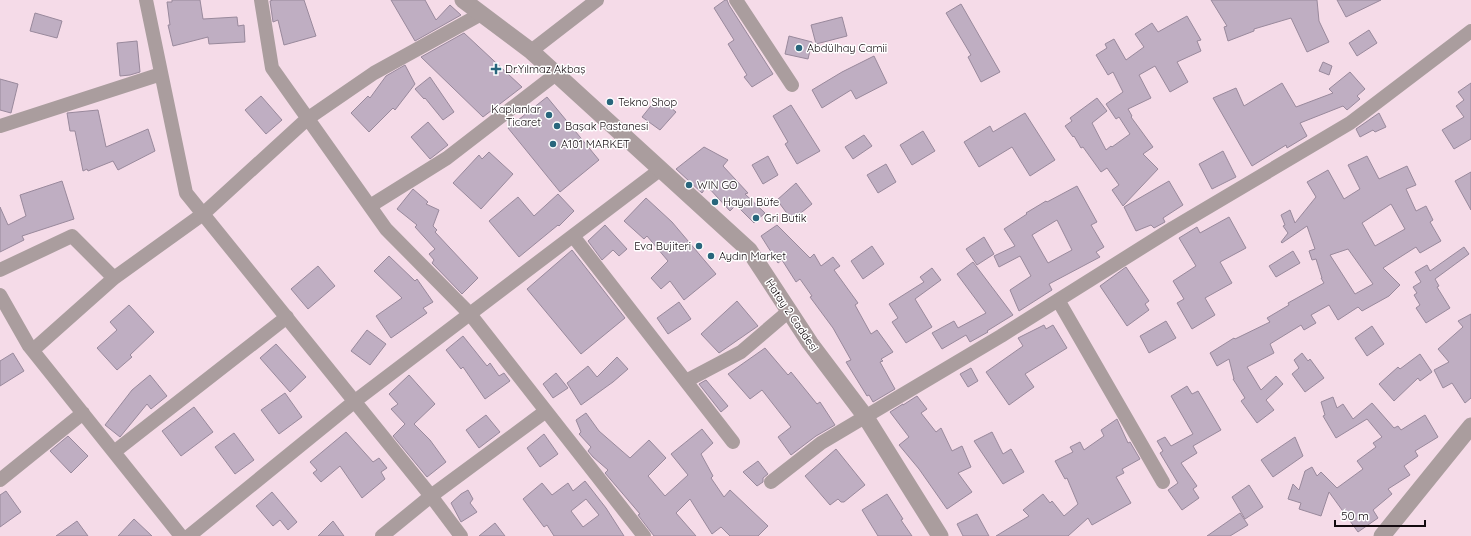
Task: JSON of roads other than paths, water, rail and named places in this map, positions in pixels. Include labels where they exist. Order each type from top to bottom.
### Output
[{"type":"street","points":[[146,0],[186,193],[355,401],[461,536]]},
{"type":"street","points":[[261,0],[272,68],[307,119],[386,229],[470,314],[644,536]]},
{"type":"street","name":"Hatay 2 Caddesi","points":[[463,0],[531,51],[749,250],[810,343],[865,416],[940,536]]},
{"type":"street","points":[[531,51],[597,0]]},
{"type":"street","points":[[736,0],[792,84]]},
{"type":"street","points":[[33,350],[114,278],[203,214],[307,119],[374,73],[481,14]]},
{"type":"street","points":[[771,482],[821,443],[1001,336],[1173,228],[1350,123],[1471,31]]},
{"type":"street","points":[[0,126],[161,74]]},
{"type":"street","points":[[370,206],[447,158],[556,74]]},
{"type":"street","points":[[189,536],[355,401],[661,169]]},
{"type":"street","points":[[0,270],[72,236],[114,278]]},
{"type":"street","points":[[573,236],[733,442]]},
{"type":"street","points":[[0,295],[5,315],[181,536]]},
{"type":"street","points":[[1058,300],[1162,482]]},
{"type":"street","points":[[686,381],[741,352],[789,311]]},
{"type":"street","points":[[114,452],[287,317]]},
{"type":"street","points":[[382,536],[431,496],[546,411]]},
{"type":"street","points":[[0,480],[83,413]]},
{"type":"street","points":[[1382,536],[1471,426]]},
{"type":"place","name":"Abdülhay Camii","points":[[799,48]]},
{"type":"place","name":"Dr.Yılmaz Akbaş","points":[[496,69]]},
{"type":"place","name":"Tekno Shop","points":[[610,102]]},
{"type":"place","name":"Kaplanlar Ticaret","points":[[549,115]]},
{"type":"place","name":"Başak Pastanesi","points":[[557,126]]},
{"type":"place","name":"A101 MARKET","points":[[553,144]]},
{"type":"place","name":"WIN GO","points":[[689,185]]},
{"type":"place","name":"Hayal Büfe","points":[[715,202]]},
{"type":"place","name":"Gri Butik","points":[[756,218]]},
{"type":"place","name":"Eva Bujiteri","points":[[699,246]]},
{"type":"place","name":"Aydın Market","points":[[711,256]]}]
